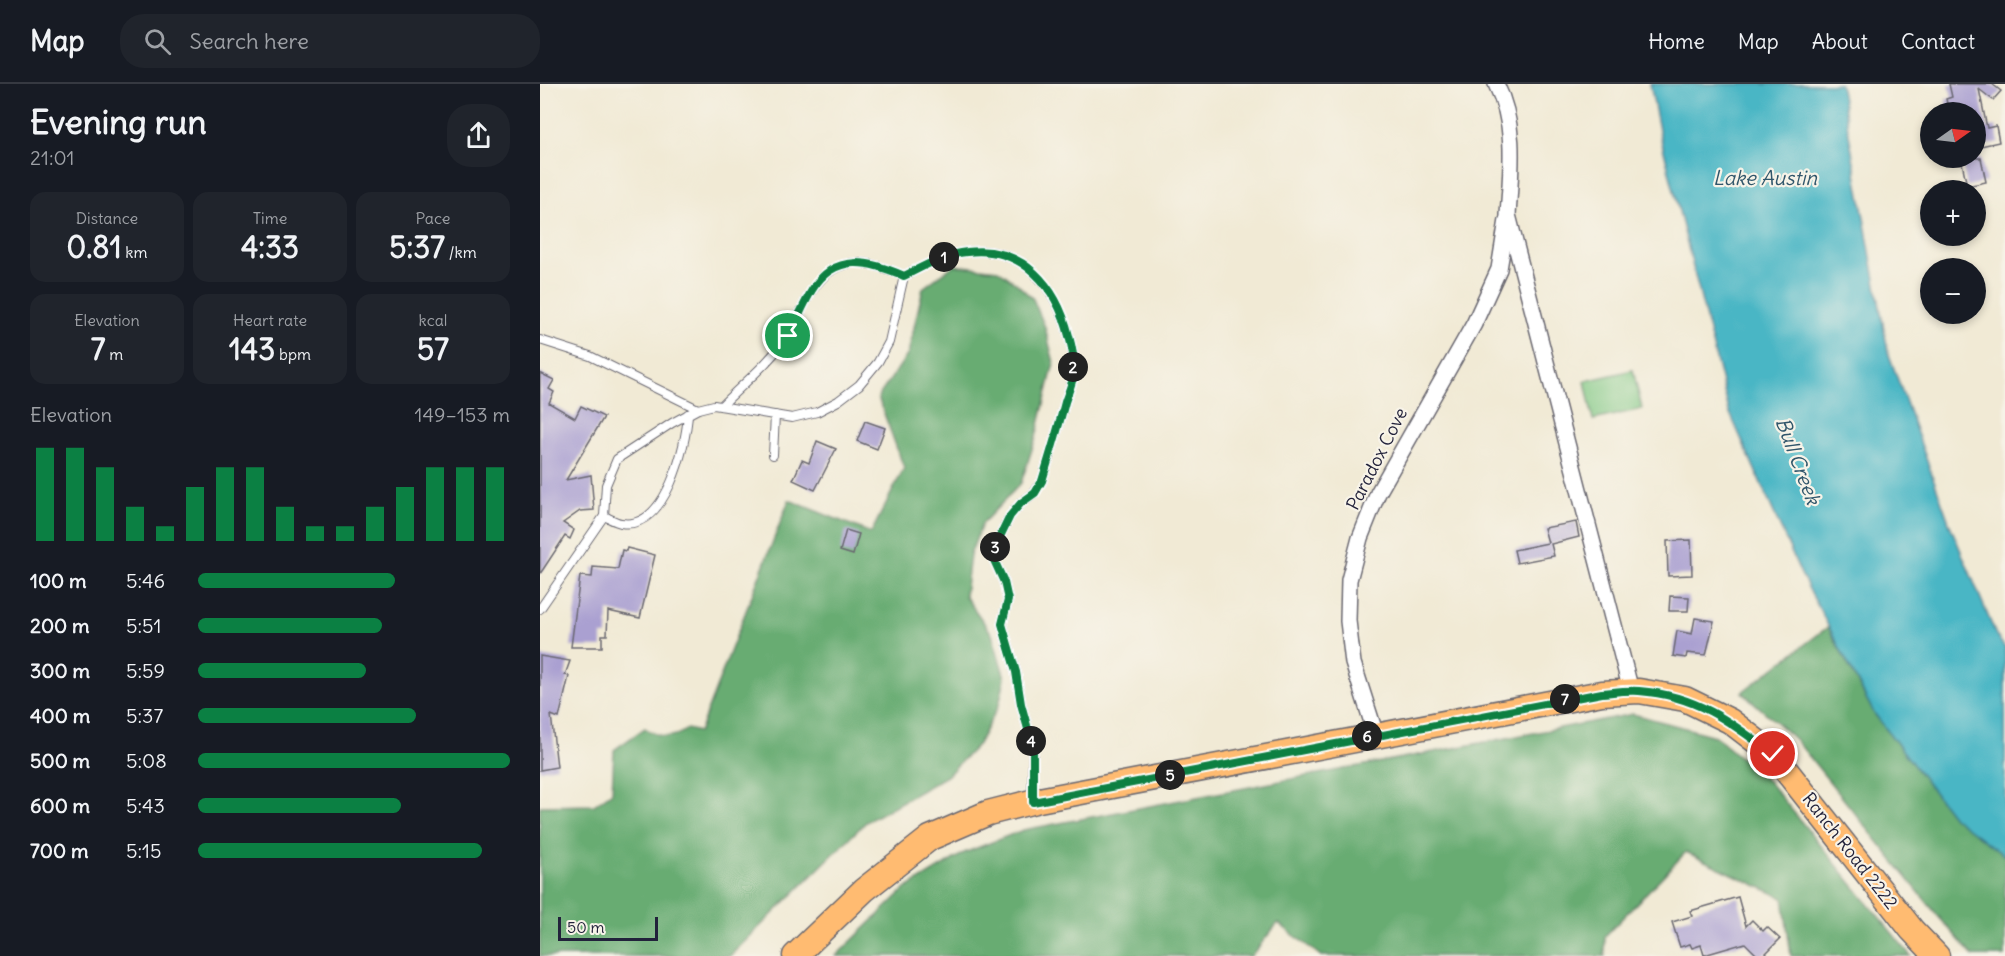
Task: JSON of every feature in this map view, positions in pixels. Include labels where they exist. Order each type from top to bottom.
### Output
[{"type":"main road","name":"Ranch Road 2222","points":[[795,956],[864,890],[930,838],[988,813],[1033,802],[1376,735],[1602,693],[1631,691],[1685,699],[1730,721],[1773,754],[1912,930],[1937,956]]},
{"type":"street","points":[[1496,84],[1504,100],[1512,144],[1508,215],[1631,691]]},
{"type":"street","name":"Paradox Cove","points":[[1376,735],[1353,663],[1348,621],[1349,580],[1359,537],[1378,493],[1474,324],[1499,269],[1508,215]]},
{"type":"lane","points":[[721,406],[772,355],[801,315],[813,289],[836,267],[846,264],[870,263],[904,276],[929,263],[967,252],[989,252],[1012,257],[1037,274],[1051,291],[1064,314],[1074,372],[1042,481],[1035,493],[1021,503],[1010,516],[995,547],[994,560],[1004,582],[1008,600],[1002,624],[1016,672],[1021,704],[1033,747],[1033,802]]},
{"type":"lane","points":[[540,609],[604,516],[606,485],[617,459],[688,414],[714,405],[792,418],[817,412],[859,385],[878,362],[889,342],[904,276]]},
{"type":"lane","points":[[540,340],[590,356],[698,409]]},
{"type":"lane","points":[[604,516],[622,523],[641,520],[653,513],[662,502],[679,465],[687,432],[688,414]]},
{"type":"lane","points":[[773,455],[775,415]]},
{"type":"green space","points":[[954,265],[998,270],[1033,299],[1045,327],[1054,363],[1036,437],[1021,483],[982,524],[970,555],[965,596],[992,634],[1005,678],[999,705],[978,744],[947,776],[866,822],[730,956],[540,956],[540,806],[594,805],[612,792],[614,750],[645,728],[666,736],[682,733],[687,729],[699,732],[789,500],[871,533],[904,468],[878,397],[908,354],[923,288]]},
{"type":"green space","points":[[1633,370],[1642,409],[1593,420],[1585,381]]},
{"type":"green space","points":[[1828,627],[1874,713],[1953,817],[2005,856],[2005,956],[1973,956],[1795,739],[1742,692]]},
{"type":"green space","points":[[1633,714],[1715,736],[1769,782],[1911,956],[1791,956],[1783,898],[1686,852],[1605,936],[1605,956],[1321,956],[1278,923],[1251,956],[836,956],[905,889],[964,853],[1023,830]]},
{"type":"water","name":"Lake Austin","points":[[1650,84],[1840,84],[1888,352],[1950,525],[1996,635],[2005,648],[2005,856],[1953,817],[1874,713],[1801,574],[1729,411],[1660,135]]},
{"type":"building","points":[[1949,84],[1992,84],[2001,91],[1993,100],[1979,89],[1982,102],[1947,102],[1946,99],[1952,97]]},
{"type":"building","points":[[1986,123],[1987,128],[1996,126],[1999,142],[1986,145]]},
{"type":"building","points":[[1963,168],[1983,168],[1986,180],[1966,180]]},
{"type":"building","points":[[540,373],[554,380],[549,389],[554,392],[549,403],[575,418],[581,406],[604,417],[566,480],[591,475],[594,510],[580,511],[563,523],[574,530],[570,539],[565,536],[540,574]]},
{"type":"building","points":[[865,421],[885,428],[877,449],[857,441]]},
{"type":"building","points":[[817,441],[836,449],[815,490],[793,480],[802,460],[809,463]]},
{"type":"building","points":[[1576,522],[1579,537],[1551,544],[1554,556],[1517,563],[1514,550],[1548,543],[1544,528]]},
{"type":"building","points":[[846,530],[859,534],[853,555],[840,551]]},
{"type":"building","points":[[1691,540],[1692,575],[1668,576],[1667,541]]},
{"type":"building","points":[[627,548],[655,555],[640,618],[608,611],[607,635],[602,635],[602,647],[571,647],[580,576],[592,577],[593,567],[618,569],[622,550],[626,551]]},
{"type":"building","points":[[1670,596],[1689,597],[1688,611],[1669,611]]},
{"type":"building","points":[[1695,618],[1714,621],[1706,655],[1687,653],[1686,658],[1673,656],[1677,631],[1692,634]]},
{"type":"building","points":[[540,656],[570,661],[565,675],[569,676],[559,718],[551,715],[557,767],[540,770]]},
{"type":"building","points":[[1738,897],[1746,926],[1752,920],[1763,931],[1767,927],[1780,939],[1763,956],[1758,956],[1745,943],[1704,955],[1701,945],[1692,948],[1690,944],[1680,947],[1672,922],[1692,916],[1690,911]]},
{"type":"route","points":[[788,336],[813,289],[836,267],[858,262],[870,263],[904,276],[947,256],[967,252],[989,252],[1012,257],[1037,274],[1051,291],[1064,314],[1074,372],[1042,481],[1035,493],[1021,503],[1010,516],[995,547],[994,560],[1004,582],[1008,600],[1002,624],[1016,672],[1021,704],[1033,747],[1031,750],[1033,802],[1602,693],[1639,691],[1685,699],[1730,721],[1773,754]]},
{"type":"water label","name":"Bull Creek","points":[[1798,461]]}]
